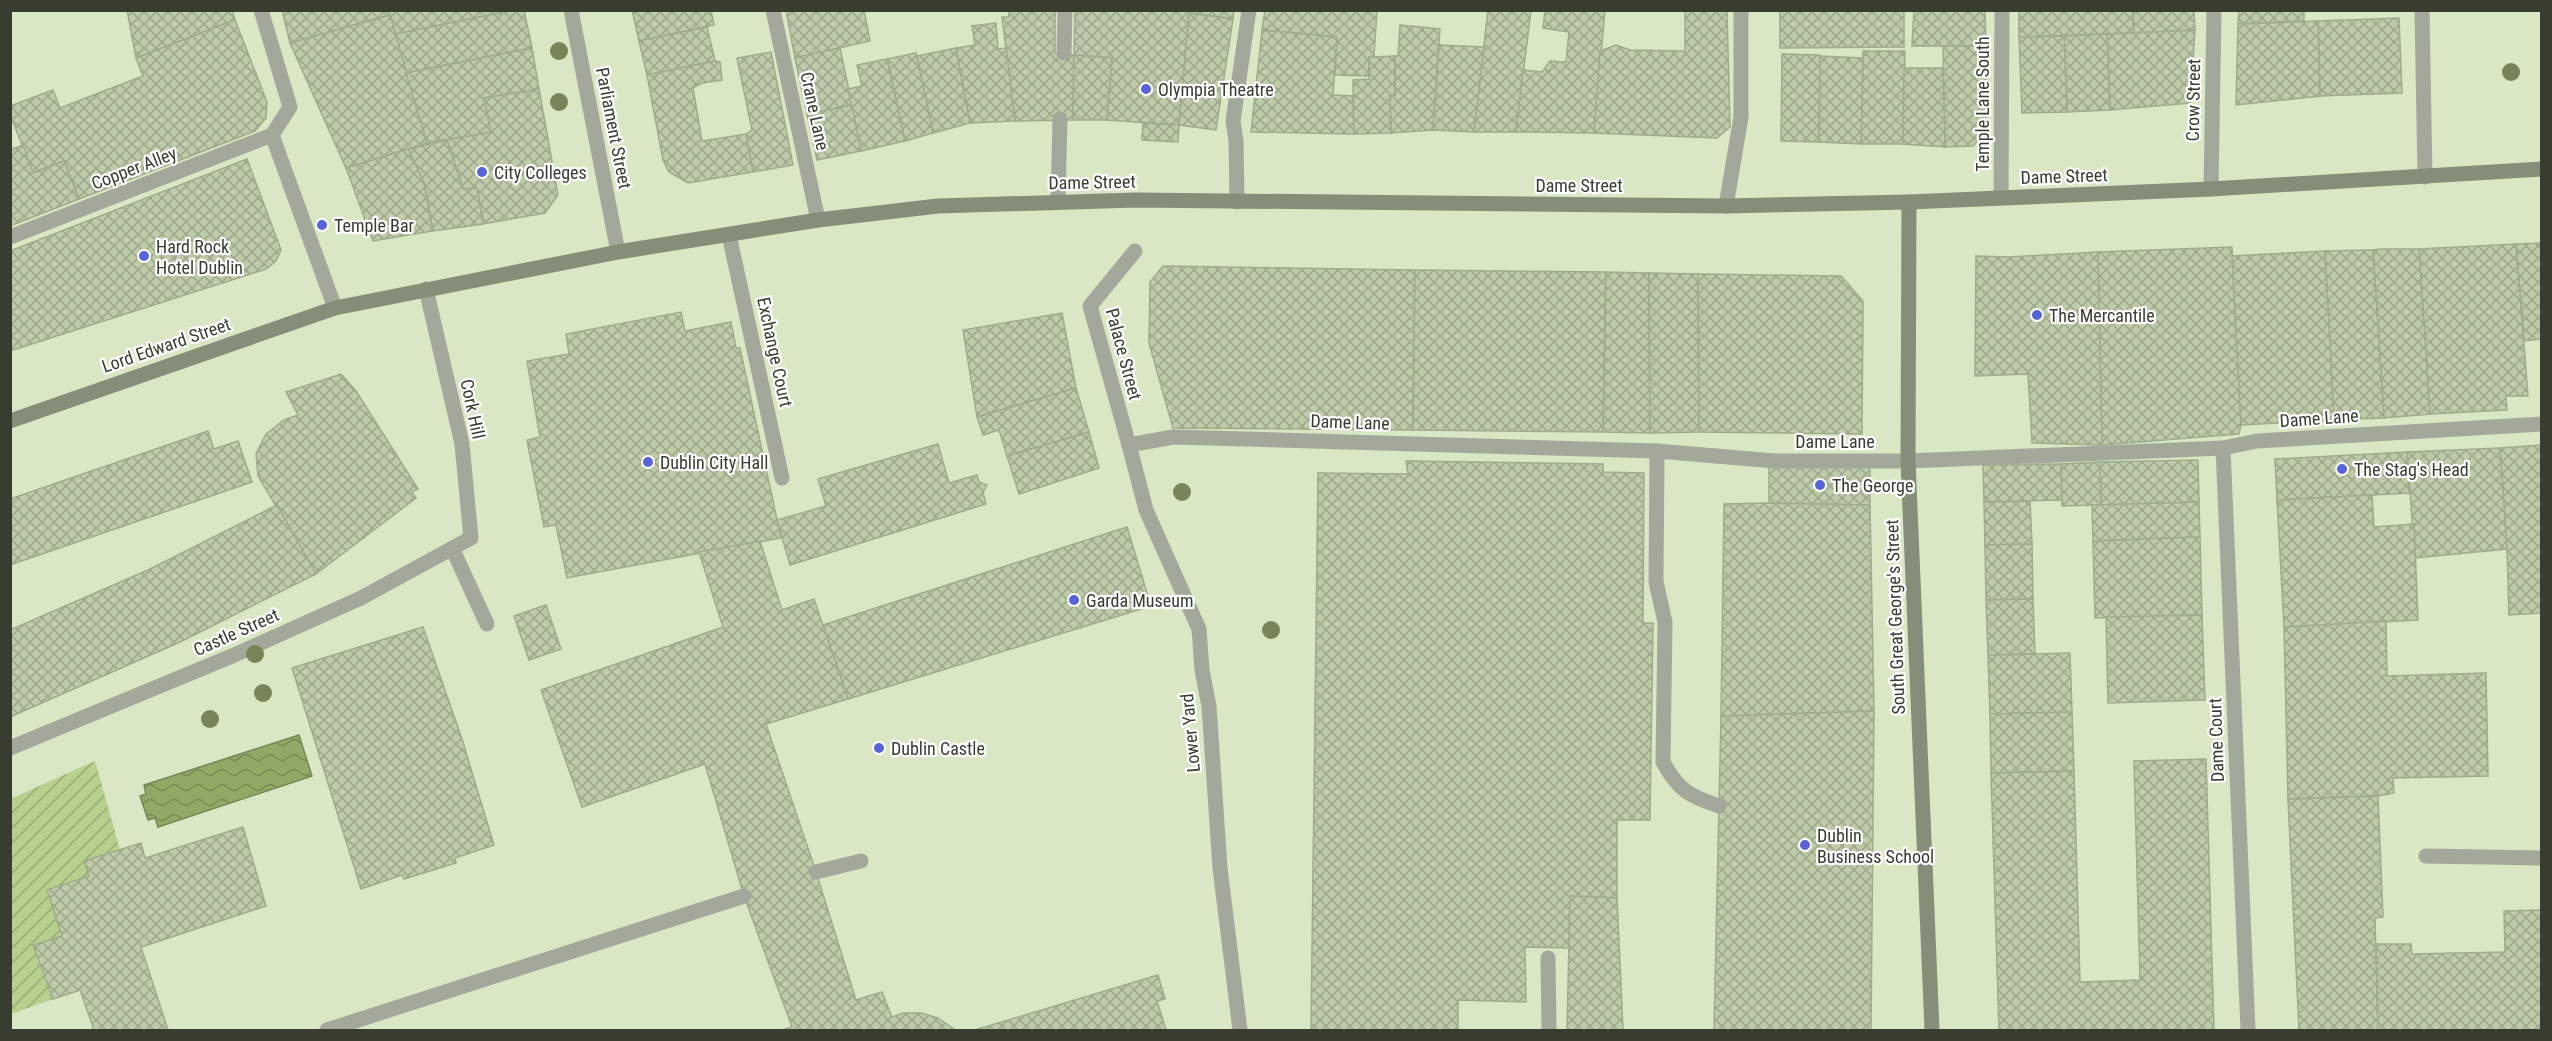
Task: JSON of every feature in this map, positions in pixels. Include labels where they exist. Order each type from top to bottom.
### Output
[{"type":"main road","name":"Dame Street","points":[[618,252],[818,220],[938,206],[1058,201],[1726,206],[1909,202],[2211,189],[2541,169]]},
{"type":"main road","name":"South Great George's Street","points":[[1909,202],[1908,461],[1932,1030]]},
{"type":"main road","points":[[335,308],[618,252]]},
{"type":"main road","name":"Lord Edward Street","points":[[10,421],[335,308]]},
{"type":"street","points":[[261,10],[290,107],[272,135],[335,308]]},
{"type":"street","name":"Parliament Street","points":[[571,10],[618,252]]},
{"type":"street","name":"Crane Lane","points":[[774,10],[818,220]]},
{"type":"street","points":[[1064,53],[1065,10]]},
{"type":"street","points":[[1237,202],[1236,141],[1233,121],[1249,10]]},
{"type":"street","points":[[1726,206],[1742,117],[1741,10]]},
{"type":"street","name":"Temple Lane South","points":[[2001,198],[2002,10]]},
{"type":"street","name":"Crow Street","points":[[2211,189],[2214,10]]},
{"type":"street","points":[[2422,10],[2425,177]]},
{"type":"street","points":[[1058,201],[1060,119]]},
{"type":"street","name":"Copper Alley","points":[[10,237],[272,135]]},
{"type":"street","name":"Exchange Court","points":[[729,235],[782,478]]},
{"type":"street","name":"Palace Street","points":[[1129,445],[1090,306],[1135,251]]},
{"type":"street","name":"Cork Hill","points":[[426,289],[462,444],[471,538]]},
{"type":"street","name":"Dame Lane","points":[[1129,445],[1173,437],[1658,451],[1775,461],[1908,461],[2223,448],[2257,441],[2541,424]]},
{"type":"street","name":"Lower Yard","points":[[1129,445],[1146,510],[1199,629],[1202,670],[1209,706],[1220,868],[1240,1030]]},
{"type":"street","name":"Dame Court","points":[[2223,448],[2248,1030]]},
{"type":"street","points":[[1658,451],[1656,582],[1665,622],[1663,762],[1673,781],[1691,797],[1719,806]]},
{"type":"street","name":"Castle Street","points":[[10,748],[231,656],[361,598],[453,550],[471,538]]},
{"type":"street","points":[[453,550],[487,624]]},
{"type":"street","points":[[2426,856],[2541,858]]},
{"type":"street","points":[[816,872],[861,861]]},
{"type":"street","points":[[327,1030],[744,896]]},
{"type":"street","points":[[1548,958],[1549,1030]]},
{"type":"shaded area","points":[[95,761],[120,850],[84,861],[89,876],[62,936],[34,945],[53,999],[11,1014],[10,799]]},
{"type":"water","points":[[299,735],[312,776],[158,827],[155,818],[148,820],[140,796],[146,794],[144,785]]},
{"type":"building","points":[[127,10],[232,10],[235,20],[136,58]]},
{"type":"building","points":[[282,10],[388,10],[390,15],[290,43]]},
{"type":"building","points":[[388,10],[515,10],[395,34]]},
{"type":"building","points":[[524,10],[532,48],[406,73],[395,34]]},
{"type":"building","points":[[632,10],[711,10],[714,25],[639,41]]},
{"type":"building","points":[[786,10],[864,10],[870,41],[795,58]]},
{"type":"building","points":[[1009,10],[1055,10],[1055,53],[1074,55],[1073,120],[1015,121],[1002,17],[1009,17]]},
{"type":"building","name":"Olympia Theatre","points":[[1075,10],[1234,10],[1233,19],[1189,13],[1179,125],[1107,120],[1112,58],[1074,55]]},
{"type":"building","points":[[1265,10],[1377,10],[1374,56],[1369,57],[1369,76],[1335,75],[1337,37],[1262,30]]},
{"type":"building","points":[[1488,10],[1531,10],[1516,132],[1474,132]]},
{"type":"building","points":[[1545,10],[1605,10],[1594,133],[1516,132],[1523,70],[1542,72],[1550,61],[1566,62],[1569,32],[1543,28]]},
{"type":"building","points":[[1685,10],[1727,10],[1730,127],[1717,138],[1594,133],[1600,51],[1616,45],[1630,50],[1685,51]]},
{"type":"building","points":[[1780,10],[1904,10],[1904,47],[1780,48]]},
{"type":"building","points":[[1914,10],[1985,10],[1986,46],[1912,46]]},
{"type":"building","points":[[2019,10],[2133,10],[2134,33],[2019,37]]},
{"type":"building","points":[[2133,10],[2194,10],[2195,30],[2134,33]]},
{"type":"building","points":[[2239,10],[2304,10],[2304,21],[2238,24]]},
{"type":"building","points":[[1189,13],[1233,19],[1216,130],[1179,125]]},
{"type":"building","points":[[390,15],[427,143],[346,168],[290,43]]},
{"type":"building","points":[[2399,18],[2402,93],[2320,96],[2318,21]]},
{"type":"building","points":[[235,20],[267,102],[266,118],[255,131],[79,199],[64,161],[33,173],[10,114],[10,106],[53,90],[60,108],[143,76],[136,58]]},
{"type":"building","points":[[2318,21],[2320,96],[2236,105],[2238,24]]},
{"type":"building","points":[[996,23],[998,49],[1006,48],[1015,121],[970,123],[956,48],[975,45],[972,26]]},
{"type":"building","points":[[1400,25],[1440,29],[1433,130],[1391,133],[1390,95],[1395,95],[1395,56],[1398,56]]},
{"type":"building","points":[[707,27],[715,61],[647,75],[639,41]]},
{"type":"building","points":[[1262,30],[1337,37],[1333,95],[1353,96],[1354,134],[1251,132]]},
{"type":"building","points":[[2195,30],[2190,103],[2110,110],[2107,34]]},
{"type":"building","points":[[2107,34],[2110,110],[2067,112],[2064,36]]},
{"type":"building","points":[[2064,36],[2067,112],[2022,113],[2019,37]]},
{"type":"building","points":[[1439,45],[1484,47],[1474,132],[1433,130]]},
{"type":"building","points":[[1943,46],[1986,46],[1987,132],[1973,146],[1945,147]]},
{"type":"building","points":[[532,48],[539,89],[484,98],[491,132],[427,143],[406,73]]},
{"type":"building","points":[[840,48],[852,105],[807,114],[795,58]]},
{"type":"building","points":[[956,48],[970,123],[933,133],[917,56]]},
{"type":"building","points":[[1863,51],[1905,51],[1903,144],[1861,144]]},
{"type":"building","points":[[771,52],[793,165],[753,172],[746,134],[752,130],[737,58]]},
{"type":"building","points":[[916,53],[933,133],[905,141],[887,59]]},
{"type":"building","points":[[1782,54],[1820,55],[1819,142],[1781,141]]},
{"type":"building","points":[[1074,55],[1112,58],[1107,120],[1073,120]]},
{"type":"building","points":[[1395,56],[1395,95],[1390,95],[1391,133],[1354,134],[1353,80],[1369,79],[1369,57]]},
{"type":"building","points":[[1820,56],[1863,58],[1861,144],[1819,142]]},
{"type":"building","points":[[887,59],[905,141],[861,151],[848,89],[862,86],[857,65]]},
{"type":"building","points":[[715,61],[720,62],[722,80],[702,83],[693,88],[702,141],[746,134],[753,172],[688,183],[669,172],[663,160],[647,75]]},
{"type":"building","points":[[1904,68],[1943,68],[1945,147],[1903,144]]},
{"type":"building","points":[[539,89],[558,195],[545,213],[483,224],[477,188],[463,189],[447,140],[491,132],[484,98]]},
{"type":"building","points":[[852,105],[861,151],[817,160],[807,114]]},
{"type":"building","points":[[1143,123],[1179,125],[1178,142],[1142,140]]},
{"type":"building","points":[[447,140],[463,189],[477,188],[483,224],[433,231],[424,183],[408,149]]},
{"type":"building","points":[[23,145],[33,173],[64,161],[79,199],[10,226],[10,150]]},
{"type":"building","points":[[408,149],[424,183],[433,231],[373,241],[346,168]]},
{"type":"building","name":"Hard Rock Hotel Dublin","points":[[247,159],[281,250],[276,261],[266,269],[10,351],[10,251]]},
{"type":"building","points":[[2542,243],[2542,339],[2524,341],[2516,244]]},
{"type":"building","points":[[2516,244],[2528,396],[2506,396],[2507,410],[2430,414],[2419,249]]},
{"type":"building","points":[[2232,247],[2241,425],[2239,434],[2102,445],[2098,252]]},
{"type":"building","points":[[2419,249],[2430,414],[2384,418],[2373,250]]},
{"type":"building","points":[[2373,250],[2384,418],[2334,420],[2325,251]]},
{"type":"building","points":[[2325,251],[2334,420],[2241,425],[2232,256]]},
{"type":"building","name":"The Mercantile","points":[[2098,252],[2102,445],[2032,443],[2028,374],[1975,376],[1976,256],[2008,257]]},
{"type":"building","points":[[1163,266],[1415,270],[1413,430],[1173,428],[1149,343],[1150,282]]},
{"type":"building","points":[[1415,270],[1606,272],[1603,432],[1413,430]]},
{"type":"building","points":[[1606,272],[1649,273],[1650,433],[1603,432]]},
{"type":"building","points":[[1649,273],[1698,274],[1699,432],[1650,433]]},
{"type":"building","points":[[1698,274],[1841,276],[1863,301],[1862,434],[1699,432]]},
{"type":"building","name":"Dublin City Hall","points":[[681,312],[685,331],[731,322],[736,348],[740,348],[781,538],[567,578],[556,525],[544,527],[527,440],[540,437],[527,361],[569,354],[566,334]]},
{"type":"building","points":[[1062,313],[1076,388],[977,417],[963,330]]},
{"type":"building","points":[[341,374],[356,391],[418,489],[412,492],[416,498],[316,574],[258,476],[256,454],[266,434],[284,420],[298,415],[286,392]]},
{"type":"building","points":[[1076,388],[1089,432],[1007,456],[999,430],[983,435],[977,417]]},
{"type":"building","points":[[208,431],[214,449],[238,441],[252,482],[10,565],[10,499]]},
{"type":"building","points":[[1089,432],[1099,468],[1019,494],[1007,456]]},
{"type":"building","points":[[938,444],[949,483],[977,475],[979,482],[987,485],[983,493],[986,504],[790,565],[777,520],[826,506],[818,479]]},
{"type":"building","points":[[2542,445],[2542,613],[2509,615],[2500,448]]},
{"type":"building","points":[[2500,448],[2507,549],[2415,558],[2407,452]]},
{"type":"building","name":"The Stag's Head","points":[[2407,452],[2409,493],[2277,500],[2275,459]]},
{"type":"building","points":[[2198,460],[2199,502],[2101,505],[2100,462]]},
{"type":"building","points":[[1406,461],[1603,464],[1603,472],[1644,473],[1643,623],[1653,623],[1650,820],[1617,820],[1617,898],[1570,896],[1569,948],[1525,947],[1526,1002],[1458,1000],[1458,1030],[1311,1030],[1318,473],[1408,474]]},
{"type":"building","points":[[2100,462],[2101,505],[2062,506],[2061,464]]},
{"type":"building","points":[[2061,464],[2062,500],[1984,502],[1983,465]]},
{"type":"building","name":"The George","points":[[1769,465],[1870,466],[1870,505],[1769,503]]},
{"type":"building","points":[[2372,495],[2374,527],[2414,524],[2418,620],[2284,627],[2277,500]]},
{"type":"building","points":[[2030,501],[2032,544],[1985,545],[1984,502]]},
{"type":"building","points":[[2199,502],[2200,537],[2093,541],[2092,505]]},
{"type":"building","points":[[1724,504],[1870,505],[1874,711],[1721,716]]},
{"type":"building","points":[[277,505],[316,574],[180,642],[10,717],[10,630],[148,570]]},
{"type":"building","points":[[1127,527],[1151,606],[848,699],[823,625]]},
{"type":"building","points":[[2200,537],[2202,615],[2095,618],[2093,541]]},
{"type":"building","points":[[760,541],[782,610],[814,599],[848,699],[766,724],[856,1000],[882,992],[892,1017],[903,1013],[921,1013],[938,1018],[955,1030],[782,1030],[792,1027],[744,896],[705,764],[582,807],[541,690],[723,627],[699,552]]},
{"type":"building","points":[[2032,544],[2033,599],[1986,600],[1985,545]]},
{"type":"building","points":[[2033,599],[2035,654],[1988,655],[1986,600]]},
{"type":"building","points":[[546,605],[561,649],[529,660],[514,616]]},
{"type":"building","points":[[2202,615],[2205,700],[2108,703],[2106,617]]},
{"type":"building","points":[[2386,621],[2387,676],[2486,673],[2488,776],[2393,778],[2394,793],[2378,796],[2288,799],[2284,627]]},
{"type":"building","points":[[423,627],[461,736],[494,845],[455,858],[456,863],[404,879],[402,875],[361,889],[292,668]]},
{"type":"building","points":[[2070,653],[2072,712],[1990,714],[1988,655]]},
{"type":"building","points":[[1874,711],[1871,1030],[1714,1030],[1721,716]]},
{"type":"building","points":[[2072,712],[2074,771],[1991,773],[1990,714]]},
{"type":"building","points":[[2206,759],[2214,1030],[1999,1030],[1991,773],[2074,771],[2080,982],[2140,980],[2134,761]]},
{"type":"building","points":[[2378,796],[2383,917],[2375,918],[2378,1030],[2299,1030],[2288,799]]},
{"type":"building","points":[[243,827],[266,906],[141,947],[168,1030],[94,1030],[80,990],[53,999],[33,945],[62,936],[47,890],[89,876],[84,861],[141,843],[145,858]]},
{"type":"building","points":[[1570,896],[1617,898],[1623,1030],[1567,1030]]},
{"type":"building","points":[[2542,910],[2542,1030],[2378,1030],[2376,944],[2411,944],[2412,954],[2505,952],[2504,911]]},
{"type":"building","points":[[1158,975],[1165,999],[1157,1001],[1166,1030],[975,1030]]},
{"type":"place","name":"Olympia Theatre","points":[[1146,89]]},
{"type":"place","name":"City Colleges","points":[[482,172]]},
{"type":"place","name":"Temple Bar","points":[[322,225]]},
{"type":"place","name":"Hard Rock Hotel Dublin","points":[[144,256]]},
{"type":"place","name":"The Mercantile","points":[[2037,315]]},
{"type":"place","name":"Dublin City Hall","points":[[648,462]]},
{"type":"place","name":"The Stag's Head","points":[[2342,469]]},
{"type":"place","name":"The George","points":[[1820,485]]},
{"type":"place","name":"Garda Museum","points":[[1074,600]]},
{"type":"place","name":"Dublin Castle","points":[[879,748]]},
{"type":"place","name":"Dublin Business School","points":[[1805,845]]}]
